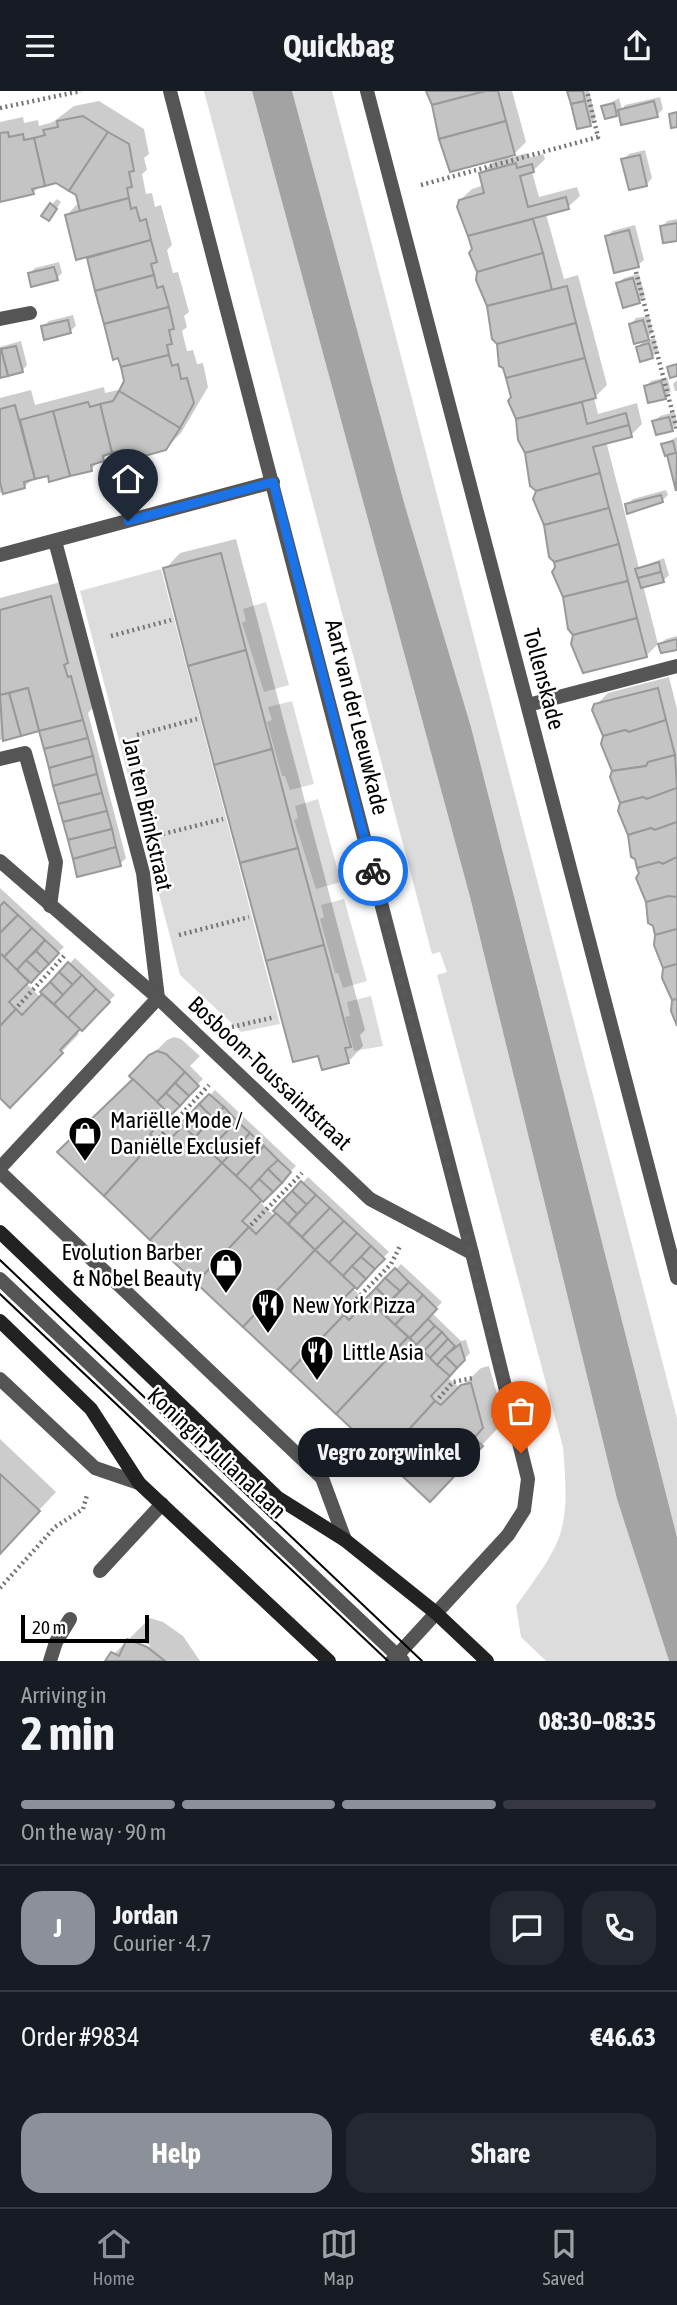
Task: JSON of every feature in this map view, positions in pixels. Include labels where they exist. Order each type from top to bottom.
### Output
[{"type":"main road","name":"Koningin Julianalaan","points":[[0,1232],[278,1498],[345,1540],[436,1613],[487,1661]]},
{"type":"main road","points":[[0,1321],[91,1409],[139,1483],[329,1661]]},
{"type":"street","name":"Aart van der Leeuwkade","points":[[170,91],[472,1253],[528,1479],[524,1510],[508,1535],[398,1659]]},
{"type":"street","name":"Tollenskade","points":[[367,91],[677,1278]]},
{"type":"street","points":[[0,319],[30,313]]},
{"type":"street","points":[[0,555],[273,482]]},
{"type":"street","name":"Jan ten Brinkstraat","points":[[55,541],[143,873],[158,998]]},
{"type":"street","points":[[528,705],[677,666]]},
{"type":"street","points":[[0,759],[25,753],[56,862],[50,906]]},
{"type":"street","name":"Bosboom-Toussaintstraat","points":[[0,861],[158,998],[370,1199],[472,1253]]},
{"type":"street","points":[[158,998],[0,1170],[322,1478],[345,1540]]},
{"type":"street","name":"Koningin Julianalaan","points":[[0,1279],[398,1659]]},
{"type":"street","points":[[0,1379],[95,1468],[139,1483]]},
{"type":"street","points":[[100,1571],[162,1504]]},
{"type":"street","points":[[50,1661],[56,1641],[70,1619]]},
{"type":"path","points":[[0,108],[81,91]]},
{"type":"path","points":[[393,193],[598,137],[587,91]]},
{"type":"path","points":[[636,272],[677,430]]},
{"type":"path","points":[[82,644],[171,620]]},
{"type":"path","points":[[108,742],[197,719]]},
{"type":"path","points":[[134,842],[223,819]]},
{"type":"path","points":[[150,937],[167,937],[249,917]]},
{"type":"path","points":[[18,1006],[84,935]]},
{"type":"path","points":[[211,1049],[232,1027],[275,1017]]},
{"type":"path","points":[[159,1138],[228,1066]]},
{"type":"path","points":[[251,1224],[322,1153]]},
{"type":"path","points":[[345,1311],[391,1264],[412,1221]]},
{"type":"path","points":[[439,1398],[453,1382],[501,1373]]},
{"type":"path","points":[[0,1588],[55,1527],[83,1509],[95,1468]]},
{"type":"shaded area","points":[[204,91],[252,91],[470,897],[617,1499],[669,1661],[546,1661],[521,1637],[516,1606],[545,1565],[560,1533],[564,1517],[566,1498],[563,1447],[437,975],[447,972],[440,952],[432,954]]},
{"type":"shaded area","points":[[252,91],[292,91],[405,506],[471,727],[677,1537],[677,1661],[669,1661],[617,1499],[470,897]]},
{"type":"shaded area","points":[[292,91],[332,91],[677,1418],[677,1537],[471,727],[405,506]]},
{"type":"shaded area","points":[[161,569],[280,1024],[241,1032],[180,975],[80,591]]},
{"type":"shaded area","points":[[266,602],[289,685],[264,692],[242,623],[246,621],[243,609]]},
{"type":"shaded area","points":[[292,701],[314,784],[290,790],[285,776],[282,776],[267,722],[272,720],[268,707]]},
{"type":"shaded area","points":[[318,799],[341,882],[316,889],[294,820],[298,818],[295,806]]},
{"type":"shaded area","points":[[344,899],[367,981],[343,988],[338,973],[335,973],[320,919],[324,917],[321,905]]},
{"type":"shaded area","points":[[371,996],[383,1046],[354,1051],[345,1017],[350,1016],[347,1002]]},
{"type":"building","points":[[426,91],[486,91],[432,105]]},
{"type":"building","points":[[486,91],[498,91],[506,121],[439,139],[432,105]]},
{"type":"building","points":[[567,91],[583,91],[585,101],[571,104]]},
{"type":"building","points":[[585,101],[591,126],[577,129],[571,104]]},
{"type":"building","points":[[654,101],[658,117],[621,125],[618,110]]},
{"type":"building","points":[[614,103],[617,116],[605,119],[601,106]]},
{"type":"building","points":[[677,112],[677,127],[671,128],[669,114]]},
{"type":"building","points":[[83,116],[108,132],[69,191],[56,183],[45,186],[34,138],[45,135],[43,130],[58,127],[57,121]]},
{"type":"building","points":[[506,121],[515,155],[450,172],[439,139]]},
{"type":"building","points":[[8,132],[9,137],[23,134],[24,140],[34,138],[45,186],[32,189],[34,194],[0,202],[0,133]]},
{"type":"building","points":[[108,132],[129,144],[134,171],[129,172],[132,187],[127,188],[129,198],[80,211],[76,195],[69,191]]},
{"type":"building","points":[[640,155],[647,186],[629,190],[621,159]]},
{"type":"building","points":[[516,163],[517,168],[532,164],[534,172],[520,176],[528,207],[566,197],[569,209],[468,236],[457,207],[459,200],[484,193],[479,173]]},
{"type":"building","points":[[129,198],[131,209],[136,207],[140,221],[146,219],[151,240],[76,260],[65,215]]},
{"type":"building","points":[[50,203],[57,209],[49,221],[41,216]]},
{"type":"building","points":[[533,219],[543,253],[477,272],[469,253],[472,249],[468,236]]},
{"type":"building","points":[[677,223],[677,241],[663,243],[660,226]]},
{"type":"building","points":[[629,230],[639,267],[614,273],[605,236]]},
{"type":"building","points":[[151,240],[157,262],[151,264],[154,275],[95,291],[87,258]]},
{"type":"building","points":[[543,253],[552,290],[487,306],[476,280],[477,272]]},
{"type":"building","points":[[54,267],[58,280],[31,287],[28,273]]},
{"type":"building","points":[[154,275],[157,288],[163,286],[169,307],[104,324],[95,291]]},
{"type":"building","points":[[633,278],[640,303],[623,308],[616,283]]},
{"type":"building","points":[[567,286],[576,323],[497,344],[492,339],[487,306]]},
{"type":"building","points":[[169,307],[174,329],[169,330],[172,344],[167,345],[169,355],[121,367],[118,358],[113,360],[104,324]]},
{"type":"building","points":[[68,320],[71,333],[44,340],[41,326]]},
{"type":"building","points":[[643,320],[649,340],[634,344],[629,324]]},
{"type":"building","points":[[576,323],[585,358],[506,378],[503,368],[499,366],[497,344]]},
{"type":"building","points":[[649,343],[653,358],[640,362],[636,347]]},
{"type":"building","points":[[16,346],[23,372],[8,376],[1,349]]},
{"type":"building","points":[[0,350],[8,376],[0,378]]},
{"type":"building","points":[[169,355],[172,366],[178,364],[181,379],[187,378],[194,403],[180,428],[119,391],[124,381],[121,367]]},
{"type":"building","points":[[585,358],[596,398],[516,419],[508,401],[511,397],[506,378]]},
{"type":"building","points":[[677,364],[677,376],[670,378],[667,367]]},
{"type":"building","points":[[661,381],[666,399],[648,403],[644,386]]},
{"type":"building","points":[[119,391],[180,428],[166,450],[141,457],[139,452],[124,456],[123,450],[112,453],[100,404],[113,401]]},
{"type":"building","points":[[88,402],[90,407],[100,404],[112,453],[103,456],[104,461],[91,465],[92,471],[70,476],[53,411]]},
{"type":"building","points":[[582,402],[587,424],[626,413],[629,425],[525,453],[518,440],[516,419]]},
{"type":"building","points":[[15,405],[35,479],[24,482],[25,488],[3,494],[0,482],[0,409]]},
{"type":"building","points":[[53,411],[70,476],[49,482],[48,476],[35,479],[20,420]]},
{"type":"building","points":[[669,417],[673,431],[656,435],[652,421]]},
{"type":"building","points":[[629,425],[632,437],[593,447],[600,473],[536,491],[530,486],[525,453]]},
{"type":"building","points":[[673,441],[676,453],[665,456],[661,444]]},
{"type":"building","points":[[677,453],[676,491],[667,455]]},
{"type":"building","points":[[600,473],[609,508],[544,525],[533,499],[536,491]]},
{"type":"building","points":[[661,495],[663,502],[627,514],[625,504]]},
{"type":"building","points":[[609,508],[619,544],[554,562],[549,557],[544,525]]},
{"type":"building","points":[[619,544],[628,581],[563,597],[552,572],[554,562]]},
{"type":"building","points":[[221,553],[246,650],[188,666],[163,568]]},
{"type":"building","points":[[659,562],[661,572],[638,578],[635,569]]},
{"type":"building","points":[[661,572],[664,582],[641,588],[638,578]]},
{"type":"building","points":[[628,581],[637,618],[573,635],[568,629],[563,597]]},
{"type":"building","points":[[51,596],[68,663],[64,665],[68,677],[71,676],[83,720],[39,731],[28,688],[0,695],[0,610]]},
{"type":"building","points":[[637,618],[647,657],[583,673],[571,644],[573,635]]},
{"type":"building","points":[[677,639],[677,650],[661,653],[658,644]]},
{"type":"building","points":[[246,650],[272,749],[214,765],[188,666]]},
{"type":"building","points":[[28,688],[39,731],[21,736],[9,693]]},
{"type":"building","points":[[658,688],[666,720],[629,732],[625,730],[603,736],[592,710],[594,704]]},
{"type":"building","points":[[9,693],[21,736],[3,741],[0,695]]},
{"type":"building","points":[[83,720],[88,738],[44,749],[39,731]]},
{"type":"building","points":[[666,720],[675,755],[648,762],[646,766],[612,771],[601,744],[603,736],[625,730],[629,732]]},
{"type":"building","points":[[88,738],[93,756],[49,768],[44,749]]},
{"type":"building","points":[[272,749],[298,848],[240,863],[214,765]]},
{"type":"building","points":[[675,755],[677,788],[647,799],[643,797],[620,803],[610,777],[612,771],[646,766],[648,762]]},
{"type":"building","points":[[93,756],[97,774],[53,786],[49,768]]},
{"type":"building","points":[[97,774],[102,793],[58,804],[53,786]]},
{"type":"building","points":[[677,788],[677,822],[628,835],[618,811],[620,803],[643,797],[647,799]]},
{"type":"building","points":[[102,793],[107,811],[63,822],[58,804]]},
{"type":"building","points":[[107,811],[112,829],[68,840],[63,822]]},
{"type":"building","points":[[677,822],[677,857],[663,864],[659,862],[637,868],[635,859],[631,857],[628,835]]},
{"type":"building","points":[[112,829],[116,847],[73,859],[68,840]]},
{"type":"building","points":[[116,847],[121,866],[77,877],[73,859]]},
{"type":"building","points":[[298,848],[324,945],[266,961],[240,863]]},
{"type":"building","points":[[677,857],[677,897],[646,902],[636,878],[639,873],[637,868],[659,862],[663,864]]},
{"type":"building","points":[[668,896],[677,897],[677,929],[655,935],[653,926],[648,923],[646,902]]},
{"type":"building","points":[[4,902],[18,915],[0,933],[0,906]]},
{"type":"building","points":[[18,915],[32,928],[4,957],[0,953],[0,933]]},
{"type":"building","points":[[32,928],[45,940],[17,970],[4,957]]},
{"type":"building","points":[[677,929],[677,964],[663,968],[654,945],[655,935]]},
{"type":"building","points":[[45,940],[59,953],[49,964],[36,951]]},
{"type":"building","points":[[324,945],[351,1047],[345,1048],[349,1063],[322,1070],[318,1056],[293,1062],[266,961]]},
{"type":"building","points":[[36,951],[49,964],[40,973],[26,960]]},
{"type":"building","points":[[0,953],[29,982],[9,1002],[16,1009],[0,1026]]},
{"type":"building","points":[[26,960],[40,973],[31,983],[17,970]]},
{"type":"building","points":[[68,962],[82,975],[73,985],[59,972]]},
{"type":"building","points":[[677,964],[677,999],[672,1000],[662,978],[663,968]]},
{"type":"building","points":[[59,972],[73,985],[63,995],[50,982]]},
{"type":"building","points":[[82,975],[96,989],[68,1018],[54,1004]]},
{"type":"building","points":[[50,982],[63,995],[54,1004],[40,992]]},
{"type":"building","points":[[96,989],[110,1002],[82,1031],[68,1018]]},
{"type":"building","points":[[42,994],[80,1029],[60,1050],[63,1053],[10,1108],[0,1098],[0,1026],[16,1009],[22,1015]]},
{"type":"building","points":[[677,999],[677,1026],[671,1011],[672,1000]]},
{"type":"building","points":[[157,1051],[166,1054],[185,1072],[157,1102],[129,1076],[149,1055]]},
{"type":"building","points":[[185,1072],[199,1086],[189,1096],[175,1083]]},
{"type":"building","points":[[133,1079],[169,1113],[150,1134],[156,1139],[104,1196],[57,1152]]},
{"type":"building","points":[[175,1083],[189,1096],[180,1106],[166,1093]]},
{"type":"building","points":[[166,1093],[180,1106],[171,1115],[157,1102]]},
{"type":"building","points":[[209,1094],[224,1107],[213,1118],[199,1104]]},
{"type":"building","points":[[199,1104],[213,1118],[204,1127],[190,1114]]},
{"type":"building","points":[[224,1107],[237,1121],[209,1150],[195,1137]]},
{"type":"building","points":[[190,1114],[204,1127],[195,1137],[180,1124]]},
{"type":"building","points":[[237,1121],[250,1133],[222,1163],[209,1150]]},
{"type":"building","points":[[183,1126],[222,1163],[150,1240],[104,1196],[156,1139],[163,1146]]},
{"type":"building","points":[[250,1133],[264,1146],[236,1176],[222,1163]]},
{"type":"building","points":[[264,1146],[278,1160],[250,1189],[236,1176]]},
{"type":"building","points":[[278,1160],[291,1172],[282,1183],[268,1169]]},
{"type":"building","points":[[222,1163],[262,1200],[242,1221],[249,1227],[196,1283],[150,1240]]},
{"type":"building","points":[[268,1169],[282,1183],[273,1192],[259,1179]]},
{"type":"building","points":[[259,1179],[273,1192],[263,1202],[250,1189]]},
{"type":"building","points":[[301,1181],[316,1195],[307,1205],[292,1191]]},
{"type":"building","points":[[292,1191],[307,1205],[297,1214],[283,1200]]},
{"type":"building","points":[[316,1195],[330,1208],[302,1237],[288,1224]]},
{"type":"building","points":[[283,1200],[297,1214],[288,1224],[273,1211]]},
{"type":"building","points":[[330,1208],[344,1221],[315,1250],[302,1237]]},
{"type":"building","points":[[276,1213],[315,1250],[243,1327],[196,1283],[249,1227],[256,1234]]},
{"type":"building","points":[[344,1221],[357,1233],[329,1263],[315,1250]]},
{"type":"building","points":[[357,1233],[371,1246],[343,1276],[329,1263]]},
{"type":"building","points":[[371,1246],[385,1259],[375,1269],[361,1257]]},
{"type":"building","points":[[315,1250],[355,1287],[335,1307],[344,1315],[290,1371],[243,1327]]},
{"type":"building","points":[[361,1257],[375,1269],[366,1279],[352,1266]]},
{"type":"building","points":[[352,1266],[366,1279],[357,1289],[343,1276]]},
{"type":"building","points":[[395,1268],[409,1282],[400,1291],[385,1278]]},
{"type":"building","points":[[385,1278],[400,1291],[390,1301],[376,1288]]},
{"type":"building","points":[[409,1282],[423,1295],[395,1325],[381,1311]]},
{"type":"building","points":[[376,1288],[390,1301],[381,1311],[366,1298]]},
{"type":"building","points":[[423,1295],[437,1309],[410,1338],[395,1325]]},
{"type":"building","points":[[368,1300],[408,1337],[336,1414],[290,1371],[344,1315],[349,1320]]},
{"type":"building","points":[[428,1319],[435,1326],[416,1345],[410,1338]]},
{"type":"building","points":[[435,1326],[442,1332],[423,1352],[416,1345]]},
{"type":"building","points":[[442,1332],[448,1339],[430,1358],[423,1352]]},
{"type":"building","points":[[408,1337],[450,1376],[431,1396],[435,1401],[383,1458],[336,1414]]},
{"type":"building","points":[[448,1339],[455,1346],[437,1365],[430,1358]]},
{"type":"building","points":[[460,1344],[465,1360],[457,1368],[445,1356]]},
{"type":"building","points":[[445,1356],[457,1368],[450,1376],[437,1365]]},
{"type":"building","points":[[471,1383],[483,1428],[474,1438],[483,1446],[430,1502],[383,1458],[435,1401],[441,1405],[461,1385]]},
{"type":"building","points":[[0,1474],[40,1511],[0,1554]]},
{"type":"building","points":[[127,1639],[147,1647],[165,1661],[105,1661],[111,1652],[119,1656]]},
{"type":"tram line","points":[[0,1260],[422,1661]]},
{"type":"tram line","points":[[0,1294],[388,1661]]},
{"type":"way so far","points":[[373,871],[466,1227],[521,1453]]},
{"type":"place","name":"Mariëlle Mode / Daniëlle Exclusief","points":[[85,1163]]},
{"type":"place","name":"Evolution Barber & Nobel Beauty","points":[[226,1295]]},
{"type":"place","name":"New York Pizza","points":[[268,1335]]},
{"type":"place","name":"Little Asia","points":[[317,1382]]},
{"type":"place","name":"Vegro zorgwinkel","points":[[521,1453]]},
{"type":"route","points":[[128,521],[273,482],[373,871]]}]
